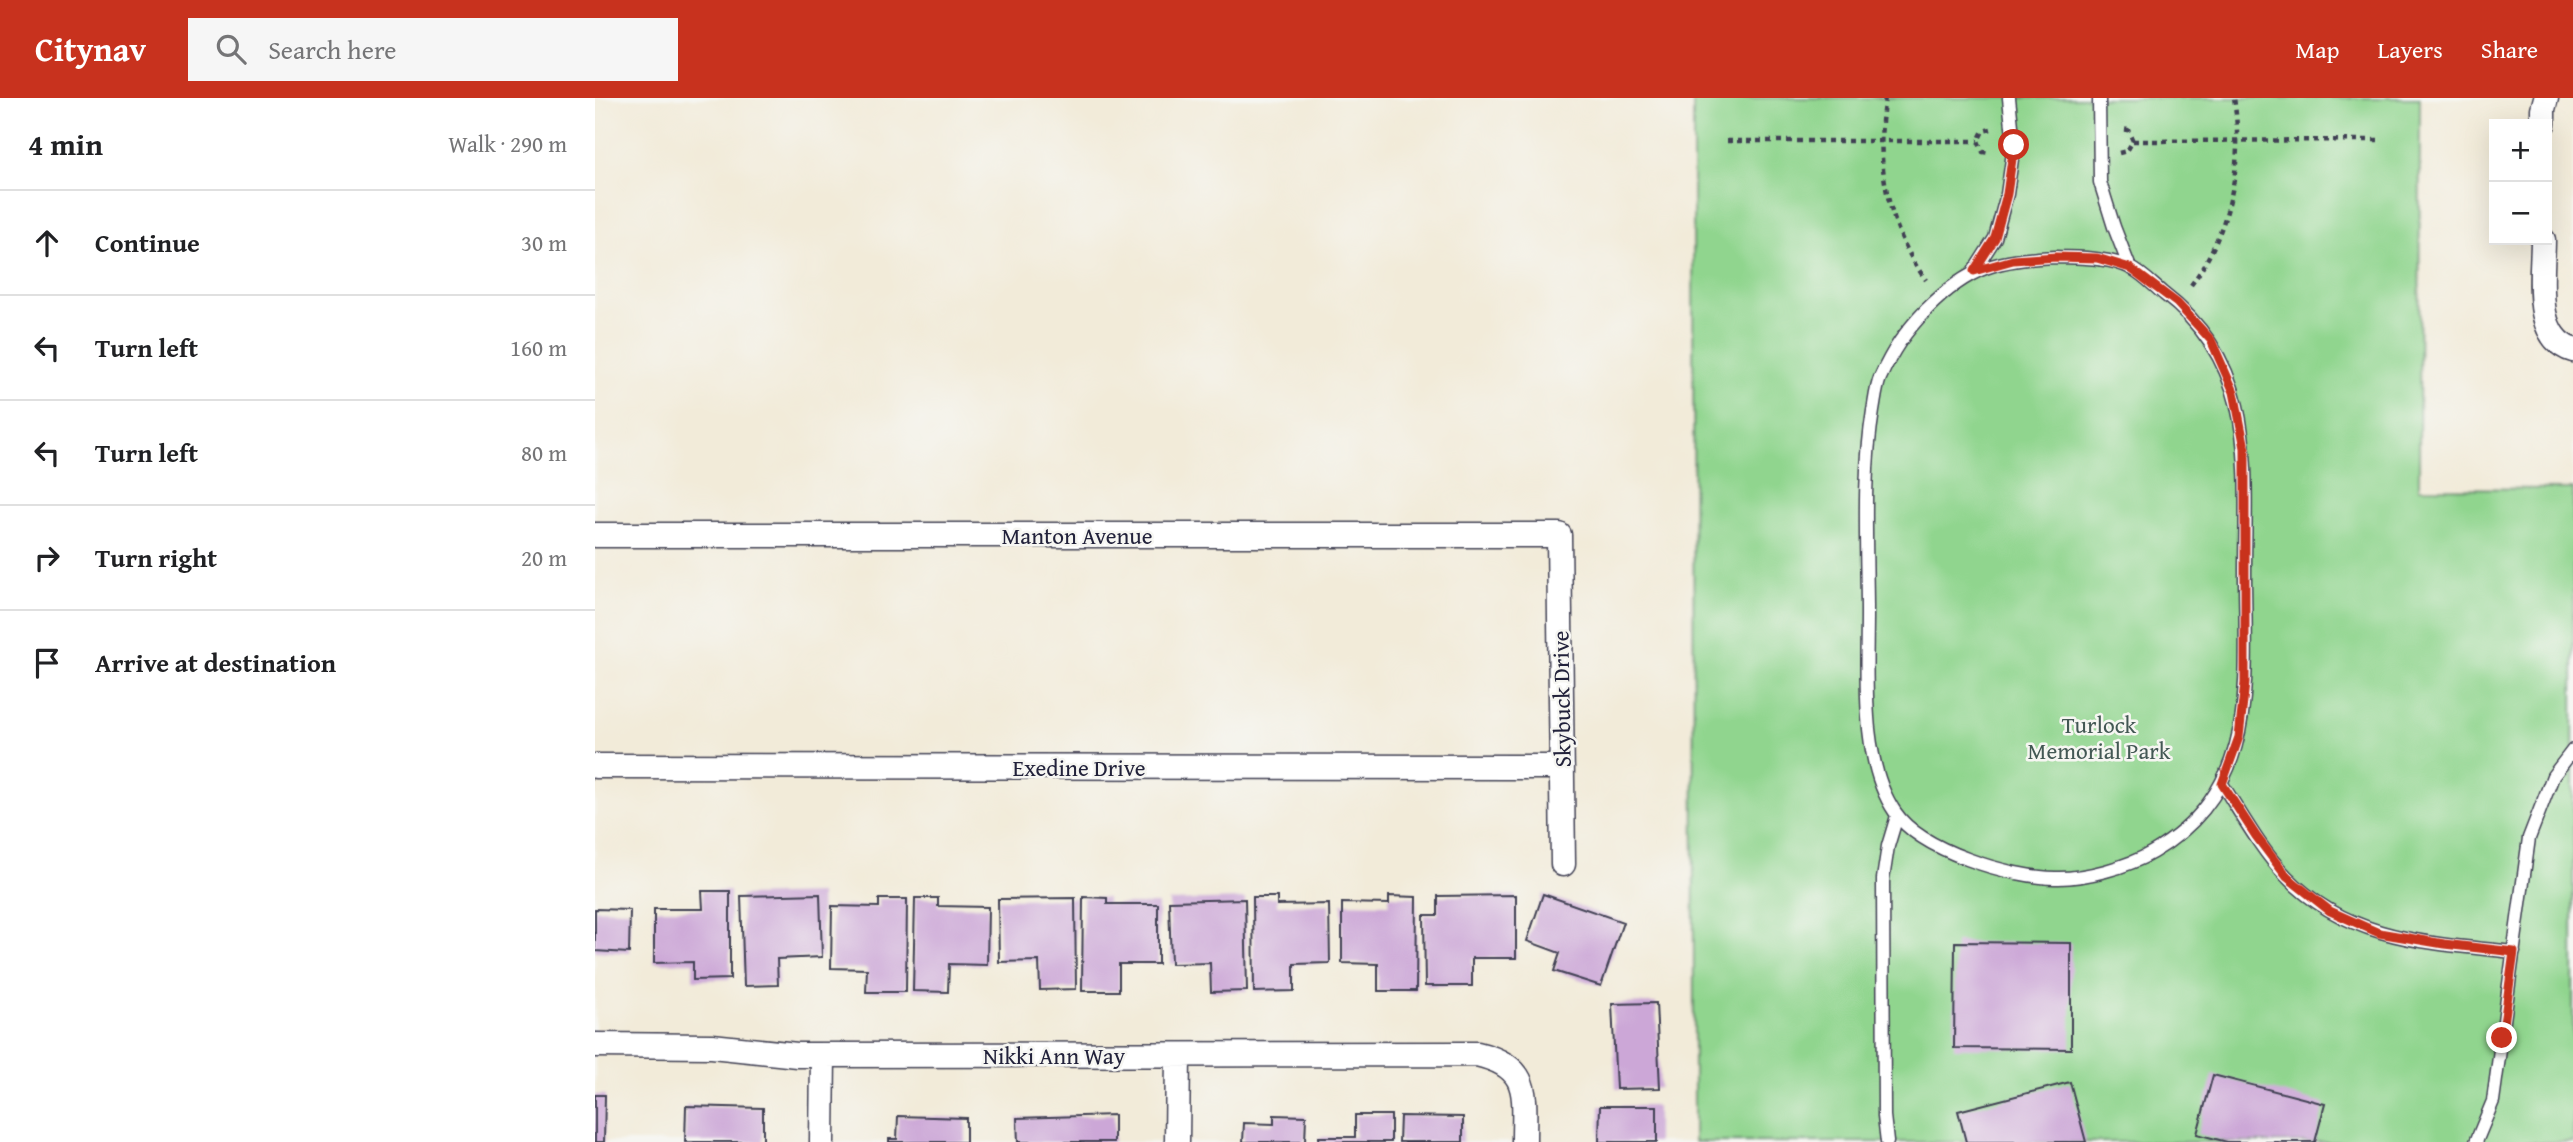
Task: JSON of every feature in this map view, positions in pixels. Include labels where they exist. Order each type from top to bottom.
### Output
[{"type":"street","points":[[2543,119],[2546,98]]},
{"type":"street","points":[[2543,245],[2545,320],[2554,339],[2561,346],[2573,350]]},
{"type":"street","name":"Manton Avenue","points":[[595,535],[1559,535]]},
{"type":"street","name":"Skybuck Drive","points":[[1559,535],[1563,864]]},
{"type":"street","name":"Exedine Drive","points":[[595,766],[1562,767]]},
{"type":"street","name":"Nikki Ann Way","points":[[595,1045],[712,1046],[797,1055],[1478,1054],[1497,1059],[1512,1067],[1521,1084],[1524,1100],[1524,1142]]},
{"type":"street","points":[[822,1142],[823,1055]]},
{"type":"street","points":[[1177,1142],[1178,1055]]},
{"type":"lane","points":[[1974,271],[2013,260],[2056,257],[2097,258],[2130,268],[2177,303],[2211,340],[2234,392],[2245,448],[2245,683],[2239,737],[2222,784],[2202,814],[2176,838],[2142,858],[2102,872],[2057,878],[2011,872],[1971,861],[1931,843],[1897,816],[1880,785],[1871,745],[1867,684],[1867,449],[1878,382],[1902,335],[1937,299],[1974,271],[1995,238],[2007,194],[2014,145],[2009,98]]},
{"type":"lane","points":[[2099,98],[2100,181],[2130,268]]},
{"type":"lane","points":[[2476,1142],[2493,1101],[2529,838],[2553,776],[2573,750]]},
{"type":"lane","points":[[2222,784],[2287,877],[2330,911],[2379,933],[2514,952]]},
{"type":"lane","points":[[1887,1142],[1884,1116],[1883,879],[1888,846],[1897,816]]},
{"type":"path","points":[[1885,98],[1883,169],[1890,206],[1903,241],[1926,280]]},
{"type":"path","points":[[2191,285],[2212,249],[2229,205],[2236,169],[2234,98]]},
{"type":"path","points":[[2119,128],[2128,130],[2133,141]]},
{"type":"path","points":[[1978,141],[1983,131],[1991,129]]},
{"type":"path","points":[[2133,141],[2379,140]]},
{"type":"path","points":[[1727,141],[1978,141]]},
{"type":"path","points":[[1978,141],[1983,152],[1991,153]]},
{"type":"path","points":[[2118,153],[2127,151],[2133,141]]},
{"type":"green space","name":"Turlock Memorial Park","points":[[1693,98],[2420,98],[2419,488],[2573,489],[2573,1142],[1694,1142]]},
{"type":"building","points":[[702,891],[730,891],[730,979],[693,980],[693,962],[654,963],[654,909],[703,909]]},
{"type":"building","points":[[820,894],[822,957],[777,959],[778,985],[744,986],[741,896]]},
{"type":"building","points":[[1543,894],[1623,922],[1601,986],[1554,971],[1560,953],[1527,941]]},
{"type":"building","points":[[1516,895],[1516,958],[1472,958],[1472,986],[1425,986],[1424,915],[1438,915],[1438,896]]},
{"type":"building","points":[[1389,896],[1417,897],[1416,991],[1378,991],[1378,964],[1342,963],[1342,903],[1389,904]]},
{"type":"building","points":[[1083,897],[1107,898],[1107,904],[1158,904],[1158,964],[1119,964],[1119,991],[1082,991]]},
{"type":"building","points":[[1253,897],[1277,897],[1277,905],[1329,904],[1330,963],[1294,964],[1294,991],[1254,992]]},
{"type":"building","points":[[915,898],[938,898],[938,906],[988,907],[987,965],[949,964],[948,992],[913,991]]},
{"type":"building","points":[[1075,898],[1076,989],[1040,990],[1039,961],[999,962],[998,899]]},
{"type":"building","points":[[879,899],[907,899],[906,992],[866,992],[867,969],[831,968],[832,906],[879,907]]},
{"type":"building","points":[[1245,899],[1247,991],[1211,992],[1210,963],[1171,964],[1169,901]]},
{"type":"building","points":[[595,909],[630,910],[629,953],[595,951]]},
{"type":"building","points":[[1955,942],[2071,943],[2071,1049],[1954,1048]]},
{"type":"building","points":[[1656,1003],[1660,1088],[1616,1089],[1612,1004]]},
{"type":"building","points":[[2213,1075],[2325,1104],[2315,1142],[2227,1142],[2197,1134]]},
{"type":"building","points":[[2070,1082],[2086,1142],[1966,1142],[1958,1111]]},
{"type":"building","points":[[595,1095],[605,1095],[604,1142],[595,1142]]},
{"type":"building","points":[[686,1106],[763,1108],[763,1142],[685,1142]]},
{"type":"building","points":[[1600,1106],[1657,1106],[1657,1142],[1599,1142]]},
{"type":"building","points":[[1114,1115],[1114,1142],[1018,1142],[1017,1118]]},
{"type":"building","points":[[1274,1115],[1306,1116],[1305,1142],[1243,1142],[1244,1123],[1274,1124]]},
{"type":"building","points":[[1355,1115],[1391,1115],[1391,1142],[1319,1142],[1319,1137],[1355,1137]]},
{"type":"building","points":[[898,1116],[966,1118],[966,1142],[889,1142],[889,1139],[897,1139]]},
{"type":"building","points":[[1400,1116],[1463,1117],[1463,1142],[1399,1142]]},
{"type":"route","points":[[2014,145],[2007,194],[1995,238],[1974,271],[2013,260],[2056,257],[2097,258],[2130,268],[2177,303],[2211,340],[2234,392],[2245,448],[2245,683],[2239,737],[2222,784],[2287,877],[2330,911],[2379,933],[2514,952],[2502,1038]]}]
